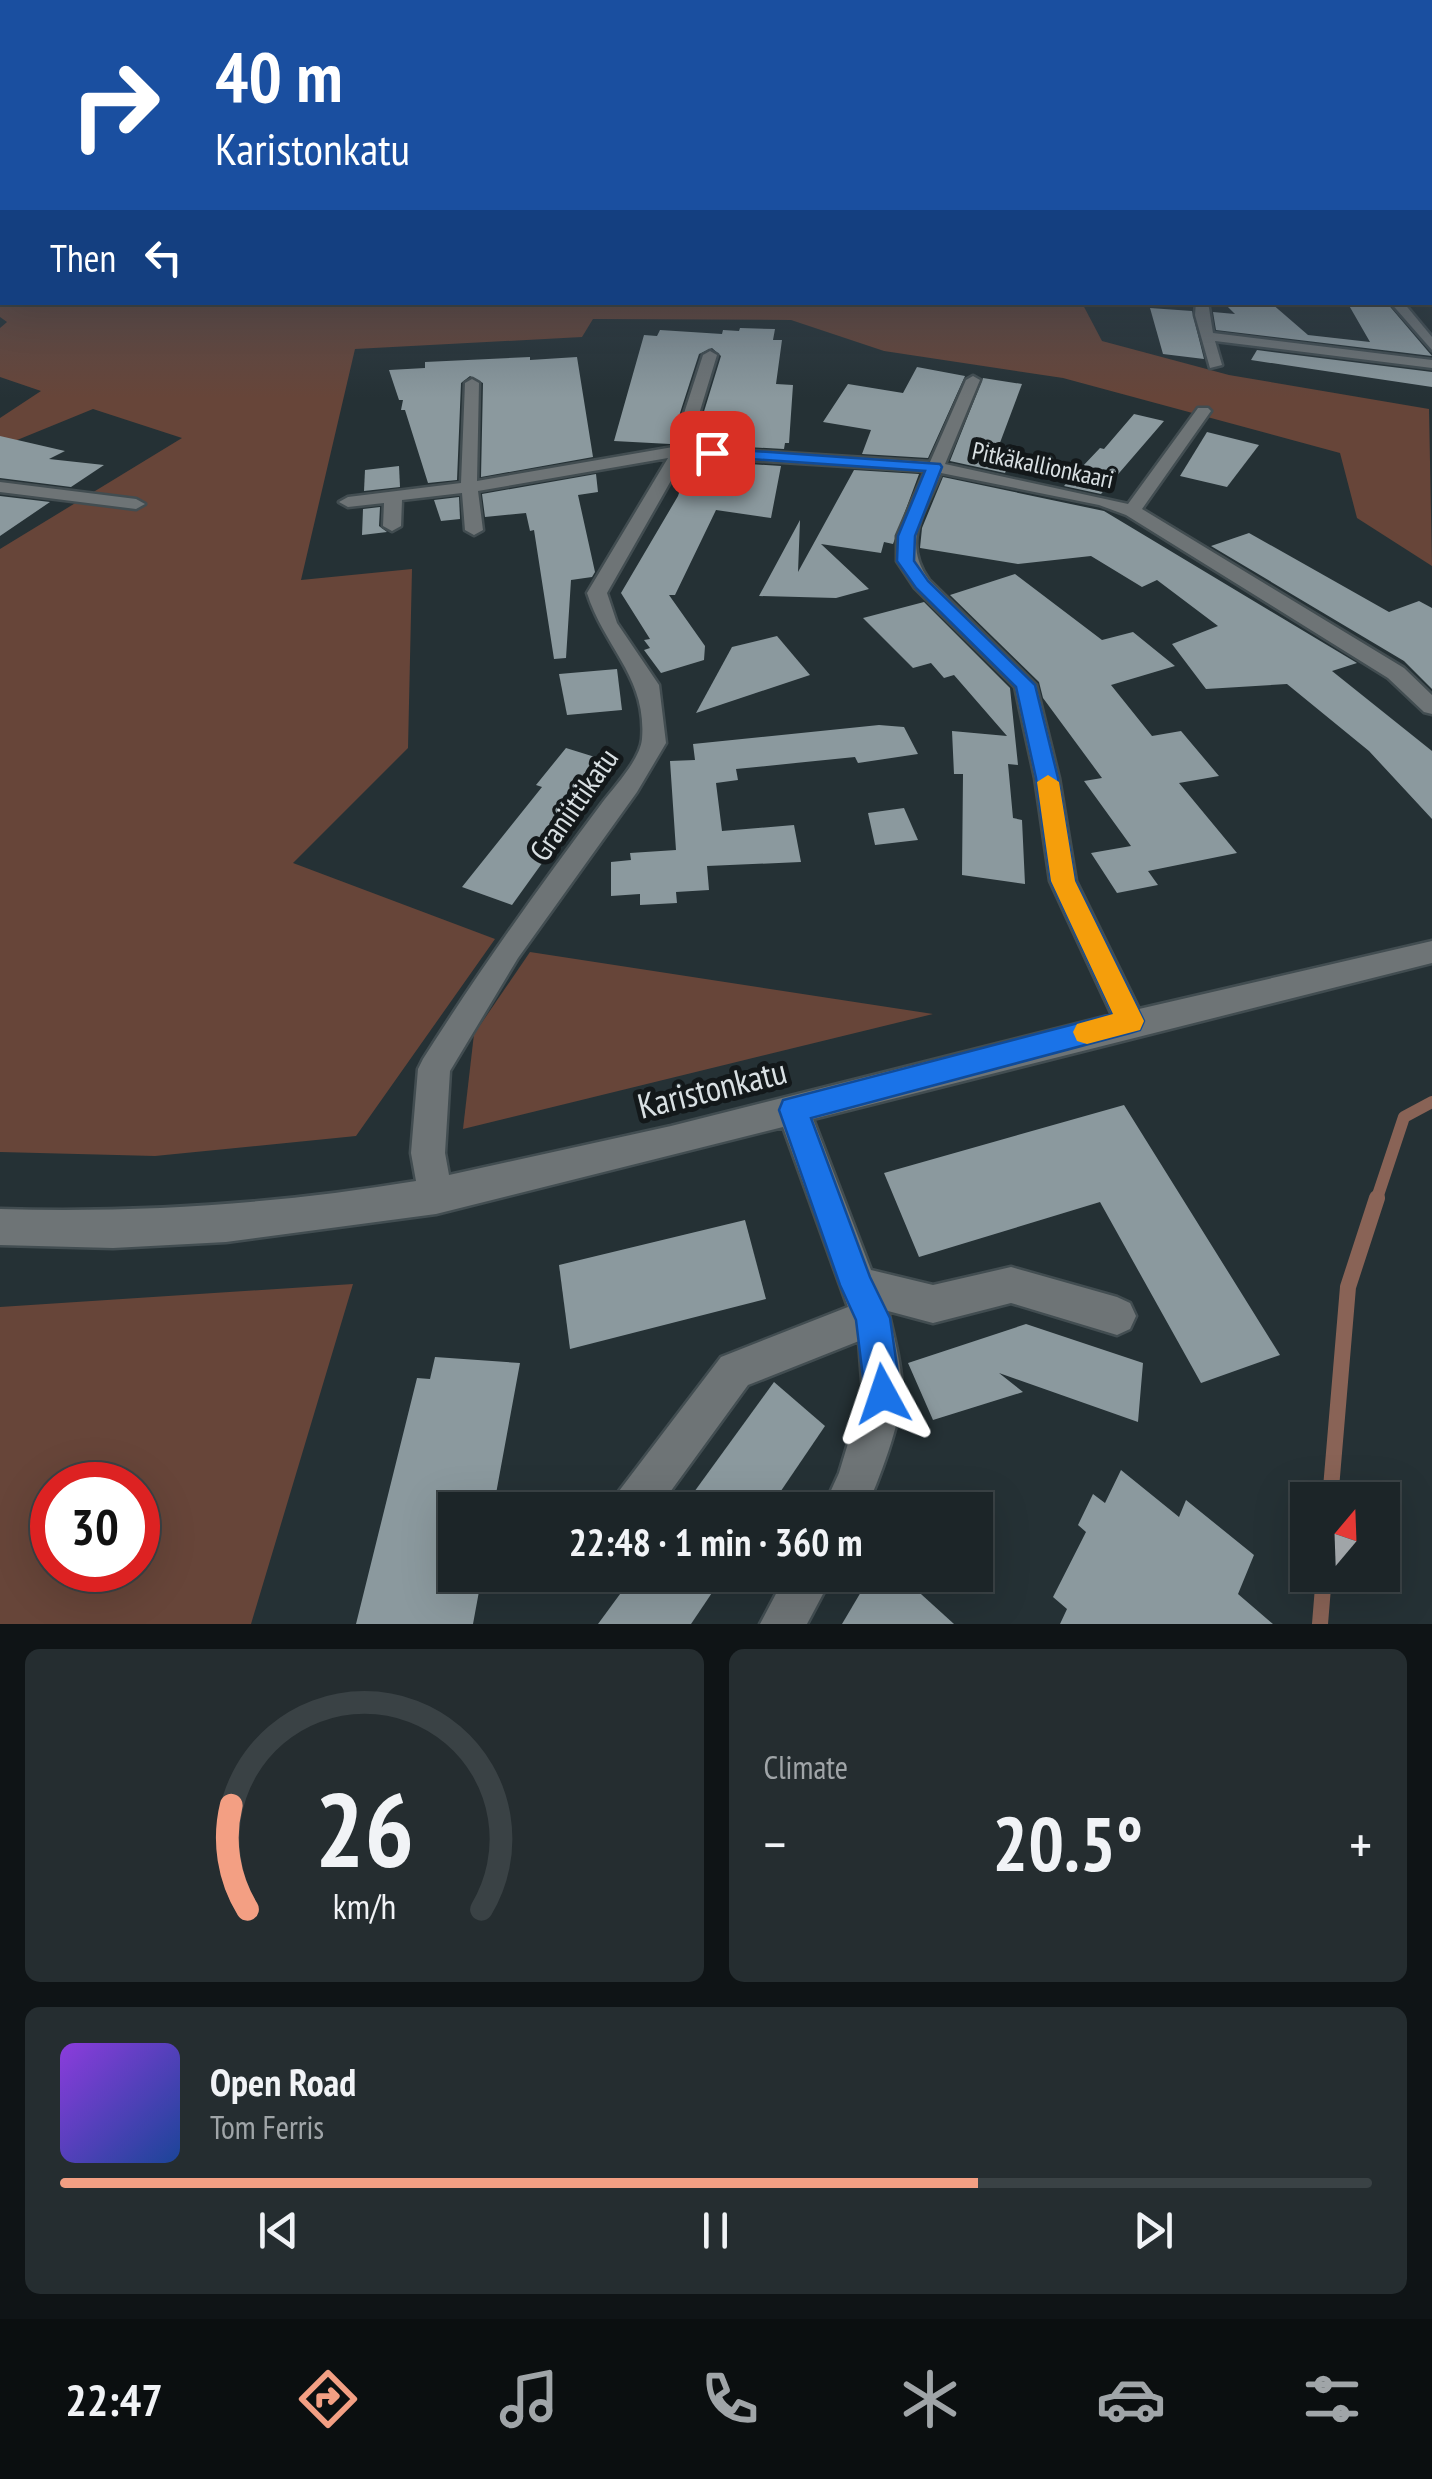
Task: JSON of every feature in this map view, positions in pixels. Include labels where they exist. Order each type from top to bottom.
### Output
[{"type":"street","points":[[1202,305],[1214,365]]},
{"type":"street","points":[[1398,305],[1432,346]]},
{"type":"street","points":[[1208,336],[1432,364]]},
{"type":"street","points":[[680,451],[710,356]]},
{"type":"street","points":[[973,380],[906,536],[906,561],[922,584],[1025,685],[1047,778],[1063,881],[1130,1021]]},
{"type":"street","points":[[472,383],[467,435],[474,530]]},
{"type":"street","points":[[1132,512],[1203,412]]},
{"type":"street","name":"Pitkäkallionkaari","points":[[348,502],[592,470],[680,451],[934,467],[1102,501],[1132,512],[1396,673],[1432,707]]},
{"type":"street","name":"Graniittikatu","points":[[436,1196],[428,1153],[434,1069],[508,950],[628,786],[654,743],[648,684],[607,623],[596,593],[680,451]]},
{"type":"street","points":[[0,486],[136,504]]},
{"type":"street","points":[[392,526],[394,496]]},
{"type":"street","name":"Karistonkatu","points":[[0,1227],[188,1226],[436,1196],[793,1110],[1130,1021],[1432,952]]},
{"type":"street","points":[[793,1110],[864,1301],[883,1394],[852,1492]]},
{"type":"street","points":[[644,1492],[735,1371],[864,1301],[933,1304],[1011,1285],[1117,1316]]},
{"type":"street","points":[[782,1624],[801,1592]]},
{"type":"shaded area","points":[[0,305],[1083,305],[1102,341],[1229,375],[1429,409],[1432,566],[1357,518],[1340,453],[1063,378],[884,351],[791,320],[593,319],[582,337],[355,349],[301,580],[412,569],[408,748],[293,863],[495,939],[356,1136],[155,1156],[0,1152],[0,549],[182,438],[93,409],[0,447],[0,418],[41,391],[0,377],[0,328],[7,322],[0,317]]},
{"type":"shaded area","points":[[530,952],[933,1014],[463,1129],[474,1034]]},
{"type":"shaded area","points":[[353,1284],[251,1624],[0,1624],[0,1307]]},
{"type":"building","points":[[1226,305],[1273,305],[1308,335],[1370,342],[1349,305],[1389,305],[1432,356],[1216,330],[1213,312],[1235,314]]},
{"type":"building","points":[[1150,308],[1192,311],[1204,359],[1163,354]]},
{"type":"building","points":[[775,329],[773,340],[782,340],[776,384],[793,385],[789,443],[785,443],[784,449],[694,444],[721,356],[712,348],[699,354],[670,444],[614,441],[644,335],[657,336],[660,330],[722,334],[723,330]]},
{"type":"building","points":[[1257,350],[1432,372],[1432,387],[1251,360]]},
{"type":"building","points":[[577,357],[593,457],[481,477],[483,383],[470,376],[461,383],[457,480],[428,483],[405,410],[401,410],[403,400],[399,400],[389,370],[425,368],[425,362]]},
{"type":"building","points":[[917,367],[965,376],[928,458],[862,454],[871,430],[823,422],[848,384],[903,393]]},
{"type":"building","points":[[983,378],[1022,384],[995,456],[1012,459],[1005,473],[950,461]]},
{"type":"building","points":[[1134,414],[1164,421],[1101,494],[1064,486],[1100,448],[1104,449]]},
{"type":"building","points":[[1207,432],[1259,445],[1227,487],[1180,476]]},
{"type":"building","points":[[0,436],[65,451],[49,459],[104,465],[71,487],[0,478]]},
{"type":"building","points":[[690,460],[781,466],[771,518],[716,510],[675,595],[669,595],[705,646],[704,660],[661,673],[644,650],[650,648],[644,640],[650,639],[621,593],[678,496]]},
{"type":"building","points":[[399,466],[400,487],[364,491],[365,470]]},
{"type":"building","points":[[854,470],[919,474],[893,544],[884,542],[881,553],[821,544],[869,589],[836,598],[759,596],[800,520],[798,572]]},
{"type":"building","points":[[596,474],[598,492],[578,495],[595,572],[592,577],[571,580],[566,658],[554,659],[534,530],[530,531],[526,513],[485,517],[482,494]]},
{"type":"building","points":[[943,477],[1104,511],[1357,663],[1332,671],[1432,751],[1432,819],[1369,751],[1287,684],[1206,689],[1172,644],[1218,626],[1157,580],[1142,587],[1091,556],[1018,564],[920,548],[922,528]]},
{"type":"building","points":[[0,496],[50,502],[0,536]]},
{"type":"building","points":[[459,497],[460,519],[441,521],[434,500]]},
{"type":"building","points":[[380,507],[379,526],[387,532],[362,535],[363,509]]},
{"type":"building","points":[[1249,533],[1389,612],[1419,601],[1432,608],[1432,689],[1404,661],[1211,546]]},
{"type":"building","points":[[1015,574],[1102,640],[1133,632],[1175,666],[1111,685],[1152,736],[1181,731],[1219,776],[1179,783],[1237,853],[1148,871],[1158,885],[1117,893],[1091,853],[1131,846],[1084,781],[1102,778],[1043,698],[1039,682],[950,595]]},
{"type":"building","points":[[924,602],[1010,688],[1018,765],[1008,764],[1013,818],[1022,820],[1025,884],[962,875],[963,774],[954,774],[952,731],[1007,736],[954,675],[944,678],[931,663],[913,668],[863,618]]},
{"type":"building","points":[[777,636],[810,675],[696,713],[732,647]]},
{"type":"building","points":[[617,669],[622,710],[567,715],[559,674]]},
{"type":"building","points":[[879,725],[904,727],[918,754],[858,763],[855,757],[736,769],[738,780],[716,783],[722,831],[794,825],[801,862],[707,866],[709,890],[676,892],[677,903],[640,905],[640,894],[611,896],[611,862],[631,860],[630,853],[676,850],[670,761],[695,760],[693,744]]},
{"type":"building","points":[[566,748],[611,762],[552,839],[558,841],[512,905],[462,887],[542,787],[536,785]]},
{"type":"building","points":[[904,808],[918,840],[875,845],[868,813]]},
{"type":"building","points":[[1124,1105],[1280,1355],[1201,1383],[1100,1202],[919,1257],[884,1173]]},
{"type":"building","points":[[745,1220],[766,1299],[570,1349],[559,1265]]},
{"type":"building","points":[[1026,1324],[1143,1363],[1138,1422],[999,1373],[1023,1392],[933,1420],[908,1363]]},
{"type":"building","points":[[435,1357],[520,1363],[496,1492],[438,1492],[438,1592],[479,1592],[473,1624],[356,1624],[417,1378],[430,1379]]},
{"type":"building","points":[[774,1382],[825,1426],[780,1492],[694,1492]]},
{"type":"building","points":[[1121,1470],[1179,1517],[1186,1500],[1254,1555],[1238,1594],[1273,1624],[1060,1624],[1067,1609],[1053,1597],[1086,1532],[1078,1525],[1093,1494],[1105,1503]]},
{"type":"building","points":[[622,1592],[713,1592],[691,1624],[598,1624]]},
{"type":"building","points":[[861,1592],[919,1592],[954,1624],[842,1624]]},
{"type":"waterway","points":[[1377,1198],[1404,1117],[1432,1102]]},
{"type":"waterway","points":[[1332,1482],[1348,1287],[1377,1198]]},
{"type":"waterway","points":[[1320,1624],[1323,1592]]},
{"type":"slow traffic","points":[[1048,782],[1063,881],[1130,1021],[1087,1032]]},
{"type":"route","points":[[712,453],[934,467],[906,536],[906,561],[922,584],[1025,685],[1047,778],[1063,881],[1130,1021],[793,1110],[856,1285],[872,1318],[883,1394]]}]
